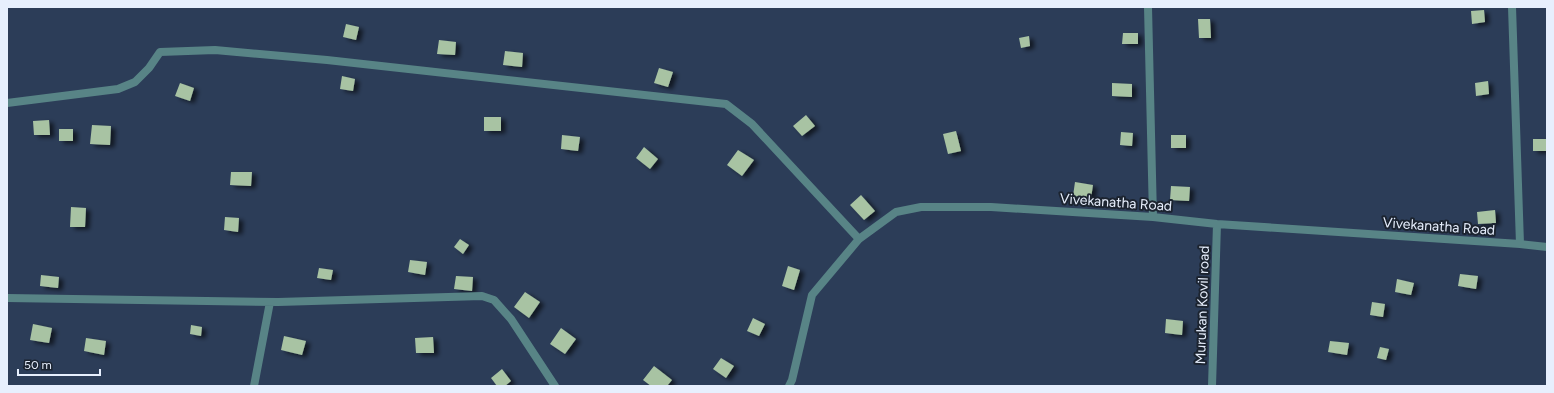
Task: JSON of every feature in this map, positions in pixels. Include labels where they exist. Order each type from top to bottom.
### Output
[{"type":"street","points":[[1148,7],[1153,217]]},
{"type":"street","points":[[1512,7],[1520,244]]},
{"type":"street","points":[[7,103],[118,89],[136,82],[149,68],[160,52],[215,50],[327,60],[726,104],[752,124],[860,239]]},
{"type":"street","name":"Vivekanatha Road","points":[[790,386],[812,295],[860,239],[896,212],[921,207],[991,207],[1153,217],[1217,224],[1547,247]]},
{"type":"street","name":"Murukan Kovil road","points":[[1212,386],[1217,224]]},
{"type":"street","points":[[7,298],[270,302],[482,296],[494,300],[511,319],[556,386]]},
{"type":"street","points":[[254,386],[270,302]]},
{"type":"building","points":[[1484,10],[1485,22],[1472,24],[1471,11]]},
{"type":"building","points":[[1198,19],[1210,19],[1211,38],[1199,38]]},
{"type":"building","points":[[346,24],[359,27],[356,40],[343,37]]},
{"type":"building","points":[[1123,33],[1138,33],[1138,44],[1122,44]]},
{"type":"building","points":[[1029,36],[1030,46],[1021,48],[1019,38]]},
{"type":"building","points":[[439,40],[456,42],[455,55],[437,54]]},
{"type":"building","points":[[505,51],[523,53],[522,67],[503,65]]},
{"type":"building","points":[[659,68],[673,72],[668,87],[654,83]]},
{"type":"building","points":[[342,76],[355,79],[353,91],[340,89]]},
{"type":"building","points":[[1488,81],[1489,94],[1476,96],[1475,83]]},
{"type":"building","points":[[180,83],[194,88],[190,101],[175,96]]},
{"type":"building","points":[[1112,83],[1132,84],[1132,97],[1112,96]]},
{"type":"building","points":[[806,115],[815,126],[802,136],[793,126]]},
{"type":"building","points":[[484,117],[501,117],[501,131],[484,131]]},
{"type":"building","points":[[49,120],[50,135],[34,135],[33,121]]},
{"type":"building","points":[[92,125],[111,126],[110,145],[90,144]]},
{"type":"building","points":[[59,129],[73,129],[73,141],[59,141]]},
{"type":"building","points":[[956,131],[961,151],[948,154],[943,134]]},
{"type":"building","points":[[1121,132],[1133,133],[1132,146],[1120,145]]},
{"type":"building","points":[[562,135],[580,137],[578,151],[561,149]]},
{"type":"building","points":[[1171,135],[1186,135],[1186,148],[1171,148]]},
{"type":"building","points":[[1533,139],[1546,139],[1546,151],[1533,151]]},
{"type":"building","points":[[644,147],[658,159],[650,169],[636,158]]},
{"type":"building","points":[[738,150],[754,160],[742,176],[727,165]]},
{"type":"building","points":[[231,172],[252,172],[251,186],[230,185]]},
{"type":"building","points":[[1075,182],[1093,185],[1091,198],[1073,196]]},
{"type":"building","points":[[1171,186],[1190,187],[1189,201],[1170,200]]},
{"type":"building","points":[[861,195],[875,211],[864,220],[850,205]]},
{"type":"building","points":[[71,207],[86,208],[85,227],[70,227]]},
{"type":"building","points":[[1495,210],[1496,223],[1478,224],[1477,212]]},
{"type":"building","points":[[225,217],[239,218],[238,232],[224,230]]},
{"type":"building","points":[[460,239],[469,245],[463,254],[454,247]]},
{"type":"building","points":[[410,260],[427,262],[425,275],[408,272]]},
{"type":"building","points":[[788,266],[800,270],[794,290],[782,286]]},
{"type":"building","points":[[319,268],[333,270],[331,280],[317,278]]},
{"type":"building","points":[[1460,274],[1478,276],[1476,289],[1458,286]]},
{"type":"building","points":[[41,275],[59,277],[58,288],[40,286]]},
{"type":"building","points":[[456,276],[473,277],[472,291],[454,289]]},
{"type":"building","points":[[1397,279],[1414,283],[1411,295],[1395,292]]},
{"type":"building","points":[[525,292],[540,302],[529,318],[514,307]]},
{"type":"building","points":[[1372,302],[1385,304],[1383,317],[1370,315]]},
{"type":"building","points":[[753,318],[765,324],[759,336],[747,331]]},
{"type":"building","points":[[1166,319],[1183,321],[1182,335],[1165,333]]},
{"type":"building","points":[[33,324],[52,328],[49,343],[30,340]]},
{"type":"building","points":[[191,325],[202,327],[201,336],[190,334]]},
{"type":"building","points":[[561,328],[576,339],[565,354],[550,344]]},
{"type":"building","points":[[284,336],[306,341],[302,355],[281,350]]},
{"type":"building","points":[[433,337],[434,353],[416,353],[415,338]]},
{"type":"building","points":[[86,338],[106,341],[104,355],[84,351]]},
{"type":"building","points":[[1330,341],[1349,343],[1347,355],[1328,352]]},
{"type":"building","points":[[1380,347],[1389,349],[1386,360],[1377,358]]},
{"type":"building","points":[[721,358],[734,366],[726,378],[713,369]]},
{"type":"building","points":[[654,366],[672,380],[667,386],[651,386],[643,380]]},
{"type":"building","points":[[502,369],[511,381],[505,386],[497,386],[491,378]]}]
